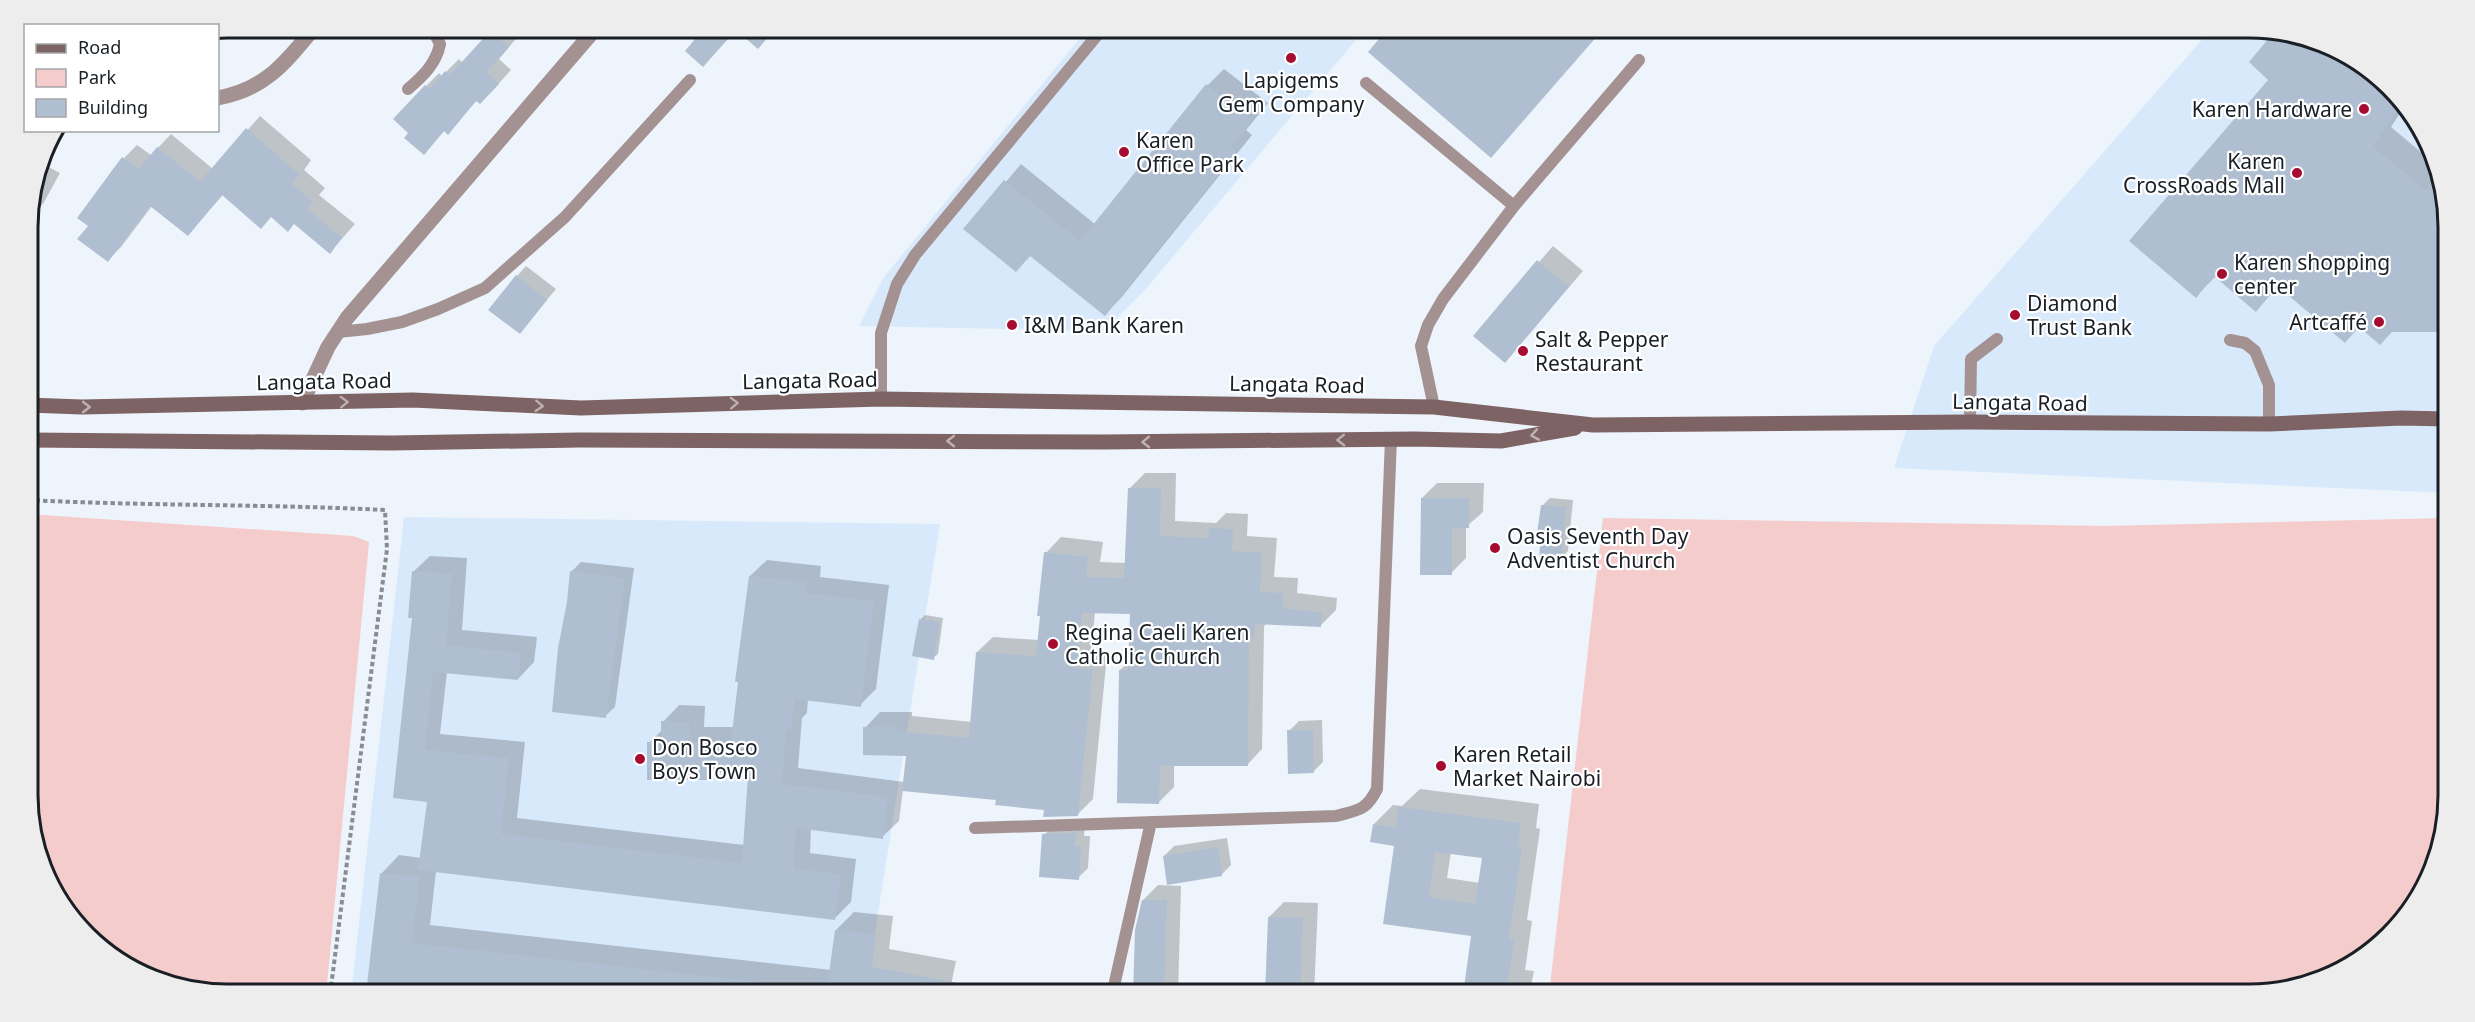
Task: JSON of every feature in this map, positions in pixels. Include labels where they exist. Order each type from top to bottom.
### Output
[{"type":"main road","name":"Langata Road","points":[[38,405],[82,407],[413,400],[581,408],[881,399],[1434,407],[1593,425],[1970,422],[2270,424],[2401,418],[2438,419]]},
{"type":"main road","name":"Langata Road","points":[[38,440],[392,443],[580,440],[1104,442],[1391,439],[1501,441],[1593,425]]},
{"type":"street","points":[[219,98],[240,94],[268,79],[305,38]]},
{"type":"street","points":[[302,403],[328,347],[338,332],[417,236],[588,38]]},
{"type":"lane","points":[[408,89],[423,76],[437,58],[440,44],[437,38]]},
{"type":"lane","points":[[881,399],[881,333],[897,284],[915,255],[1095,38]]},
{"type":"lane","points":[[1434,407],[1421,346],[1428,325],[1443,299],[1514,206],[1639,60]]},
{"type":"lane","points":[[338,332],[402,322],[484,288],[565,217],[690,80]]},
{"type":"lane","points":[[1366,83],[1514,206]]},
{"type":"lane","points":[[1970,422],[1971,359],[1997,339]]},
{"type":"lane","points":[[2230,340],[2245,343],[2255,351],[2269,385],[2270,424]]},
{"type":"lane","points":[[975,828],[1336,816],[1359,810],[1370,803],[1377,789],[1391,439]]},
{"type":"lane","points":[[1114,984],[1151,822]]},
{"type":"path","points":[[38,501],[146,506],[307,506],[385,510],[387,549],[331,984]]},
{"type":"shaded area","name":"Karen Office Park","points":[[1080,38],[1358,38],[1144,291],[1104,331],[859,326],[884,277]]},
{"type":"shaded area","name":"Karen shopping center","points":[[2203,38],[2260,38],[2285,41],[2332,57],[2353,69],[2390,102],[2412,132],[2423,154],[2436,202],[2438,227],[2438,493],[1894,468],[1934,346]]},
{"type":"shaded area","name":"Don Bosco Boys Town","points":[[404,517],[940,524],[867,984],[352,984]]},
{"type":"green space","points":[[38,515],[353,536],[369,542],[327,984],[202,983],[178,978],[143,965],[122,953],[102,937],[69,900],[57,879],[41,832],[38,807]]},
{"type":"green space","points":[[1603,518],[2105,526],[2438,518],[2438,795],[2431,844],[2418,879],[2398,910],[2382,929],[2343,959],[2297,978],[2260,984],[1550,984]]},
{"type":"building","points":[[484,38],[498,38],[509,47],[487,72],[499,84],[480,104],[476,101],[448,135],[444,131],[424,155],[404,138],[408,133],[393,119],[425,85],[430,89],[445,71],[450,75]]},
{"type":"building","points":[[696,38],[729,38],[703,67],[685,51]]},
{"type":"building","points":[[745,38],[768,38],[758,49]]},
{"type":"building","points":[[1380,38],[1595,38],[1491,158],[1368,52]]},
{"type":"building","name":"Karen CrossRoads Mall","points":[[2268,39],[2309,48],[2353,69],[2373,85],[2397,110],[2373,147],[2426,190],[2432,183],[2438,227],[2438,332],[2392,332],[2380,345],[2359,327],[2345,343],[2277,286],[2256,312],[2214,276],[2196,298],[2129,241],[2268,80],[2249,62]]},
{"type":"building","points":[[1206,84],[1253,120],[1231,147],[1237,152],[1105,316],[1030,256],[1016,272],[963,229],[1004,180],[1080,241]]},
{"type":"building","points":[[246,128],[299,174],[292,184],[313,202],[307,209],[342,238],[330,254],[294,224],[288,232],[271,217],[261,229],[222,195],[188,236],[150,206],[108,262],[77,239],[88,226],[77,218],[122,157],[139,169],[157,147],[200,182]]},
{"type":"building","points":[[1537,260],[1569,287],[1505,363],[1473,336]]},
{"type":"building","points":[[516,275],[547,300],[520,334],[488,310]]},
{"type":"building","points":[[1128,488],[1161,488],[1160,536],[1208,538],[1209,528],[1233,529],[1232,551],[1262,553],[1260,592],[1283,593],[1283,608],[1322,613],[1321,627],[1255,624],[1254,638],[1249,638],[1248,766],[1160,766],[1159,804],[1117,803],[1119,670],[1128,670],[1130,614],[1082,613],[1076,668],[1093,669],[1078,816],[1043,817],[1044,810],[995,805],[996,800],[902,791],[906,756],[863,755],[863,727],[897,727],[897,731],[969,738],[976,652],[1036,656],[1040,616],[1037,616],[1044,552],[1088,557],[1086,577],[1124,578]]},
{"type":"building","points":[[1421,498],[1469,498],[1469,528],[1452,529],[1452,575],[1420,575]]},
{"type":"building","points":[[1541,505],[1566,507],[1561,561],[1539,559],[1541,535],[1537,534]]},
{"type":"building","points":[[412,571],[452,574],[446,645],[521,653],[518,680],[433,672],[425,750],[509,758],[501,834],[742,863],[748,775],[707,771],[707,780],[647,780],[647,742],[661,742],[661,721],[689,722],[689,742],[731,742],[738,682],[735,682],[749,576],[806,582],[805,593],[874,601],[861,707],[795,699],[791,730],[786,730],[782,784],[888,797],[883,839],[796,828],[794,869],[841,874],[835,920],[418,870],[427,802],[393,798],[412,618],[408,618]]},
{"type":"building","points":[[570,571],[625,578],[606,718],[552,712],[558,648],[567,602]]},
{"type":"building","points":[[919,619],[940,622],[934,660],[912,656]]},
{"type":"building","points":[[1287,730],[1313,730],[1314,773],[1288,774]]},
{"type":"building","points":[[1399,807],[1521,823],[1518,847],[1522,848],[1509,939],[1514,940],[1508,984],[1464,984],[1471,936],[1383,924],[1394,846],[1370,842],[1373,824],[1396,827]],"holes":[[[1435,852],[1482,858],[1475,904],[1429,897]]]},
{"type":"building","points":[[1076,833],[1075,846],[1081,846],[1079,880],[1039,877],[1042,834]]},
{"type":"building","points":[[1218,847],[1222,876],[1167,885],[1163,856]]},
{"type":"building","points":[[380,873],[420,877],[412,943],[759,982],[759,984],[367,984]]},
{"type":"building","points":[[1142,900],[1167,900],[1164,984],[1133,984],[1135,930]]},
{"type":"building","points":[[1268,917],[1303,918],[1300,984],[1265,984]]},
{"type":"building","points":[[835,930],[876,934],[872,967],[964,984],[828,984]]},
{"type":"place","name":"Lapigems Gem Company","points":[[1291,58]]},
{"type":"place","name":"Karen Hardware","points":[[2364,109]]},
{"type":"place","name":"Karen Office Park","points":[[1124,152]]},
{"type":"place","name":"Karen CrossRoads Mall","points":[[2297,173]]},
{"type":"place","name":"Karen shopping center","points":[[2222,274]]},
{"type":"place","name":"Diamond Trust Bank","points":[[2015,315]]},
{"type":"place","name":"Artcaffé","points":[[2379,322]]},
{"type":"place","name":"I&M Bank Karen","points":[[1012,325]]},
{"type":"place","name":"Salt & Pepper Restaurant","points":[[1523,351]]},
{"type":"place","name":"Oasis Seventh Day Adventist Church","points":[[1495,548]]},
{"type":"place","name":"Regina Caeli Karen Catholic Church","points":[[1053,644]]},
{"type":"place","name":"Don Bosco Boys Town","points":[[640,759]]},
{"type":"place","name":"Karen Retail Market Nairobi","points":[[1441,766]]}]
